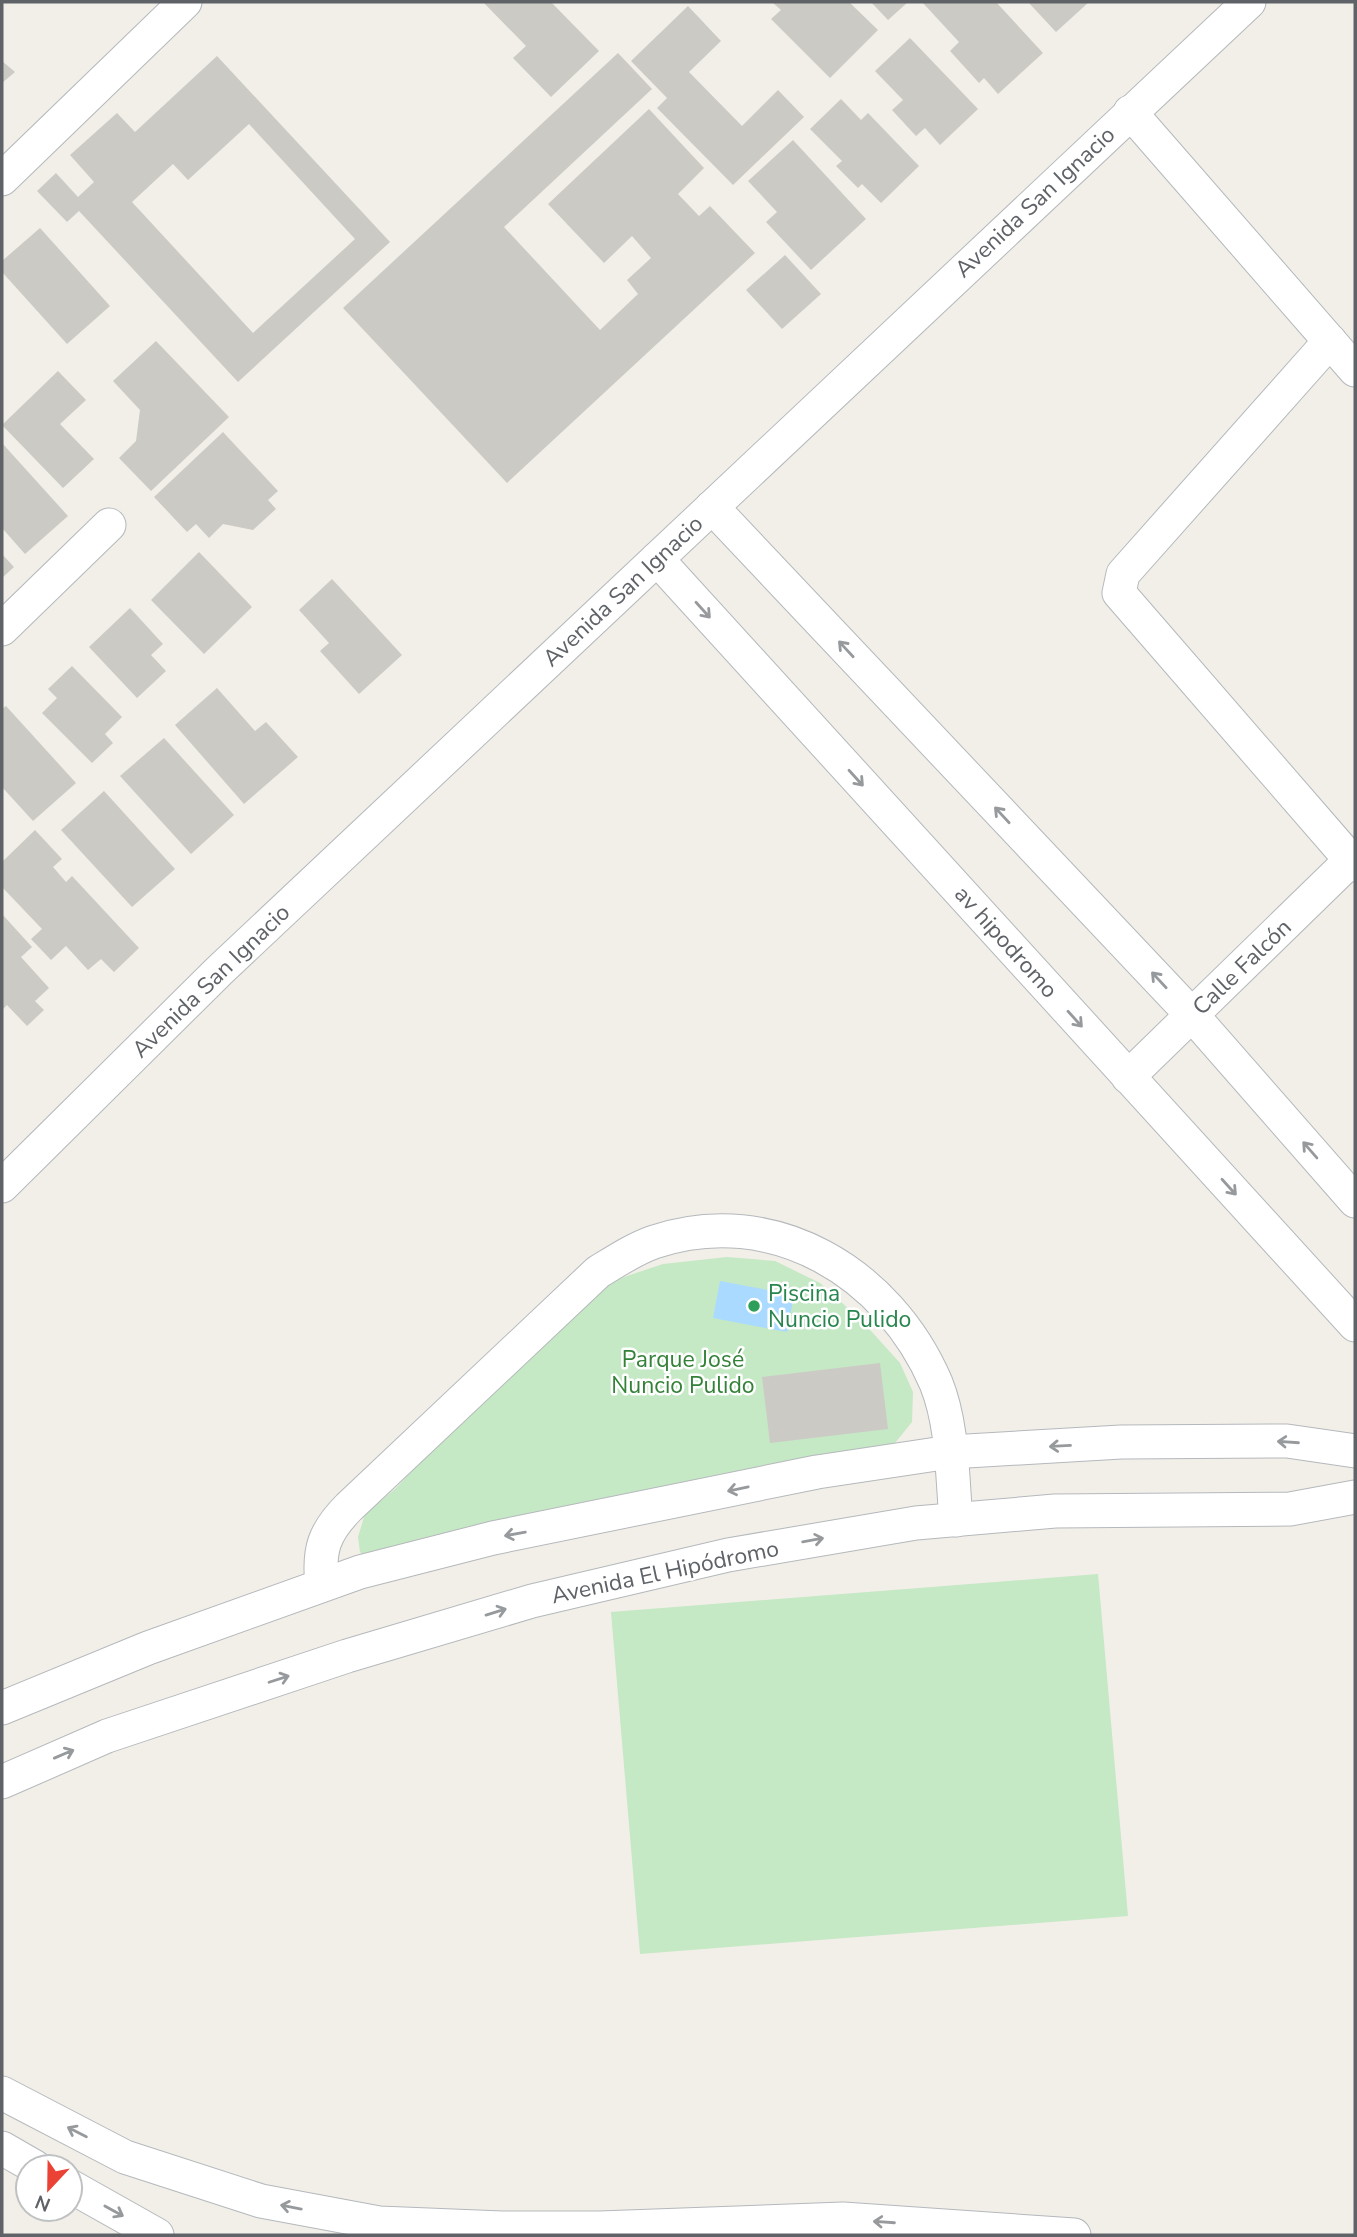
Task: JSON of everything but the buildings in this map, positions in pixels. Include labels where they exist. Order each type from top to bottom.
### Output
[{"type":"street","points":[[2,179],[185,2]]},
{"type":"street","name":"Avenida San Ignacio","points":[[2,1185],[219,971],[1249,2]]},
{"type":"street","points":[[1130,113],[1355,370]]},
{"type":"street","points":[[1330,341],[1123,574],[1119,593],[1354,861]]},
{"type":"street","points":[[712,508],[1192,1016],[1355,1201]]},
{"type":"street","points":[[2,629],[109,525]]},
{"type":"street","name":"av hipodromo","points":[[657,559],[1355,1325]]},
{"type":"street","name":"Calle Falcón","points":[[1128,1077],[1354,861]]},
{"type":"street","points":[[322,1585],[320,1562],[323,1548],[337,1519],[598,1272],[654,1242],[718,1231],[750,1233],[782,1240],[828,1258],[870,1289],[888,1308],[910,1338],[936,1384],[948,1429],[956,1520]]},
{"type":"street","points":[[2,1708],[148,1648],[322,1585],[426,1554],[817,1472],[950,1452],[1121,1442],[1273,1441],[1355,1451]]},
{"type":"street","name":"Avenida El Hipódromo","points":[[2,1782],[107,1736],[347,1656],[532,1601],[728,1555],[916,1523],[1055,1511],[1290,1508],[1355,1497]]},
{"type":"street","points":[[2,2093],[125,2157],[261,2201],[379,2223],[493,2232],[843,2219],[1074,2235]]},
{"type":"street","points":[[84,2194],[157,2235]]},
{"type":"street","points":[[326,2213],[356,2235]]},
{"type":"green space","name":"Parque José Nuncio Pulido","points":[[727,1257],[775,1261],[820,1283],[862,1321],[900,1363],[913,1392],[912,1422],[895,1443],[766,1465],[619,1497],[368,1561],[360,1552],[358,1537],[365,1514],[396,1488],[495,1382],[576,1303],[618,1279],[663,1264]]},
{"type":"green space","points":[[1098,1574],[1128,1916],[640,1954],[611,1612]]},
{"type":"water","name":"Piscina Nuncio Pulido","points":[[720,1281],[794,1295],[787,1332],[713,1318]]},
{"type":"place","name":"Piscina Nuncio Pulido","points":[[754,1306]]}]
